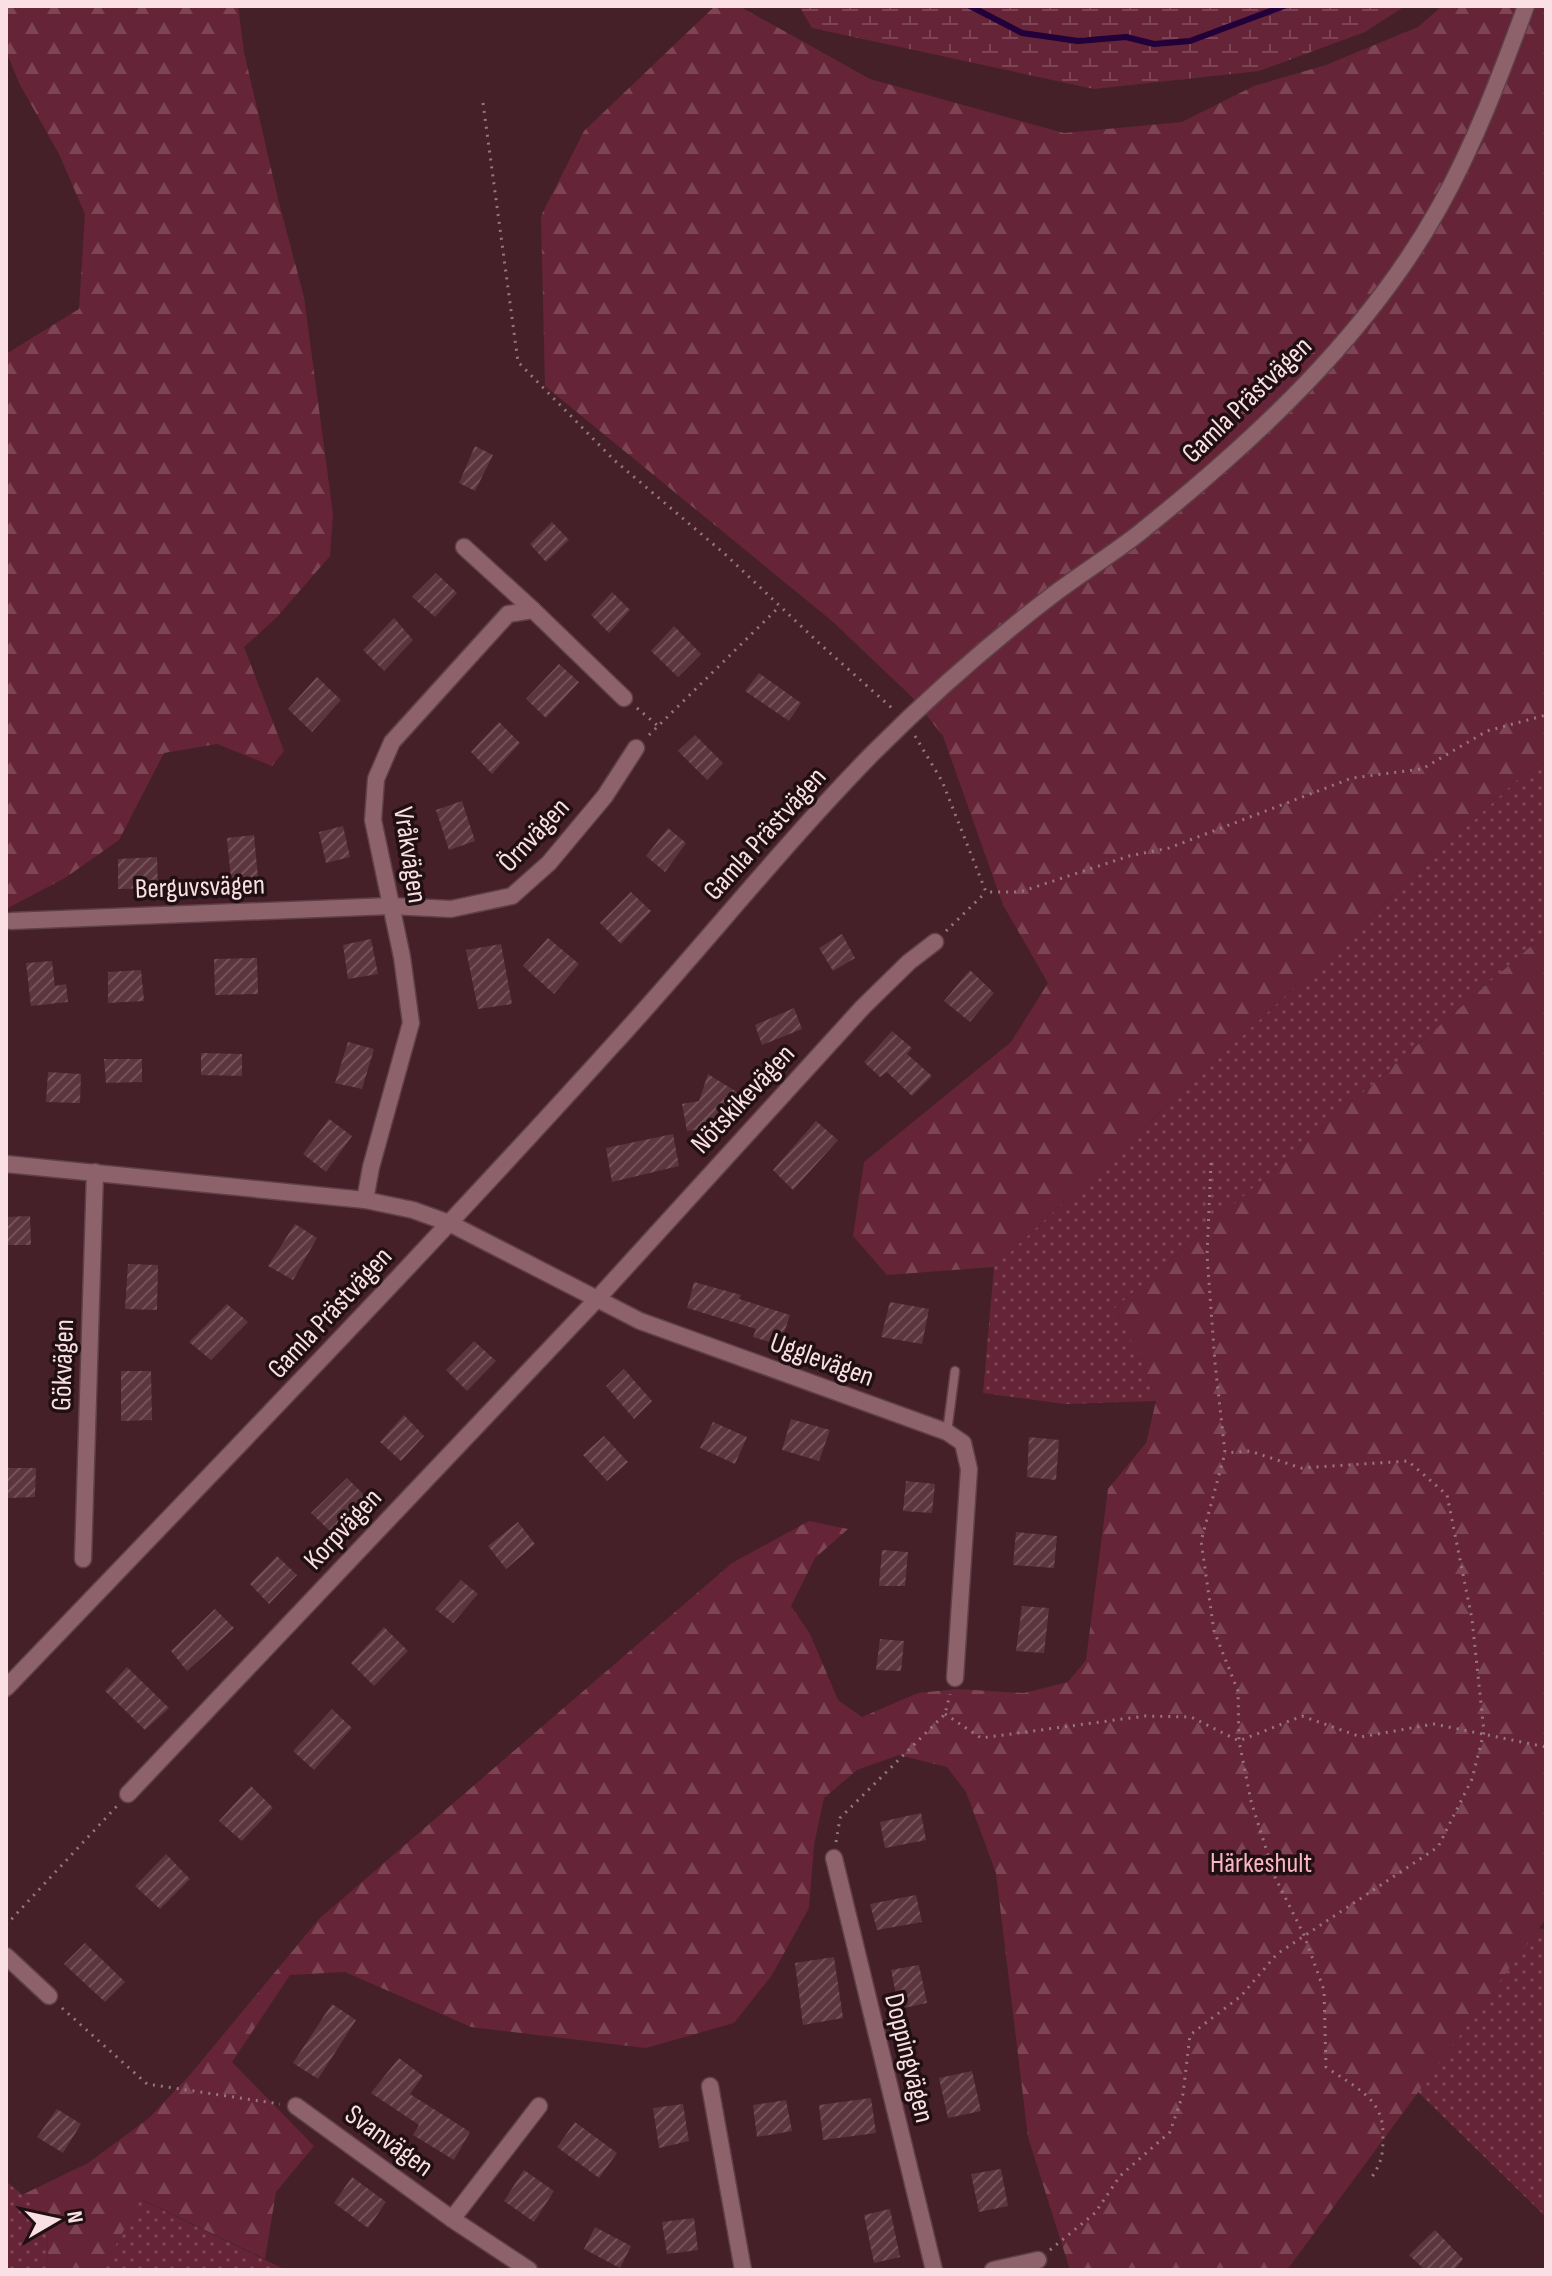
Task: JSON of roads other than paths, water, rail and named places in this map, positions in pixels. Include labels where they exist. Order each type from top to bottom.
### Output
[{"type":"street","name":"Gamla Prästvägen","points":[[6,1688],[363,1318],[617,1041],[715,927],[873,754],[957,675],[1051,596],[1135,536],[1221,464],[1348,338],[1400,269],[1440,207],[1500,78],[1526,6]]},
{"type":"street","points":[[464,547],[624,698]]},
{"type":"street","name":"Vråkvägen","points":[[365,1200],[371,1167],[411,1023],[402,957],[373,820],[376,779],[392,742],[508,614],[533,610]]},
{"type":"street","name":"Örnvägen","points":[[391,906],[451,909],[512,896],[549,863],[596,807],[636,748]]},
{"type":"street","name":"Berguvsvägen","points":[[11,921],[391,906]]},
{"type":"street","name":"Nötskikevägen","points":[[597,1299],[863,1007],[909,962],[935,942]]},
{"type":"street","points":[[6,1164],[365,1200],[413,1210],[449,1223]]},
{"type":"street","name":"Gökvägen","points":[[83,1559],[95,1172]]},
{"type":"street","name":"Ugglevägen","points":[[449,1223],[640,1321],[947,1432]]},
{"type":"street","name":"Korpvägen","points":[[128,1794],[597,1299]]},
{"type":"street","points":[[947,1432],[963,1443],[969,1469],[955,1678]]},
{"type":"street","name":"Doppingvägen","points":[[834,1858],[934,2270]]},
{"type":"street","points":[[6,1956],[49,1996]]},
{"type":"street","points":[[710,2086],[743,2270]]},
{"type":"street","name":"Svanvägen","points":[[296,2106],[452,2219],[529,2270]]},
{"type":"street","points":[[452,2219],[539,2106]]},
{"type":"street","points":[[993,2270],[1038,2260]]},
{"type":"lane","points":[[947,1432],[955,1371]]},
{"type":"waterway","points":[[970,6],[1022,33],[1078,41],[1126,37],[1154,44],[1190,41],[1284,6]]},
{"type":"park label","name":"Härkeshult","points":[[1261,1863]]}]
